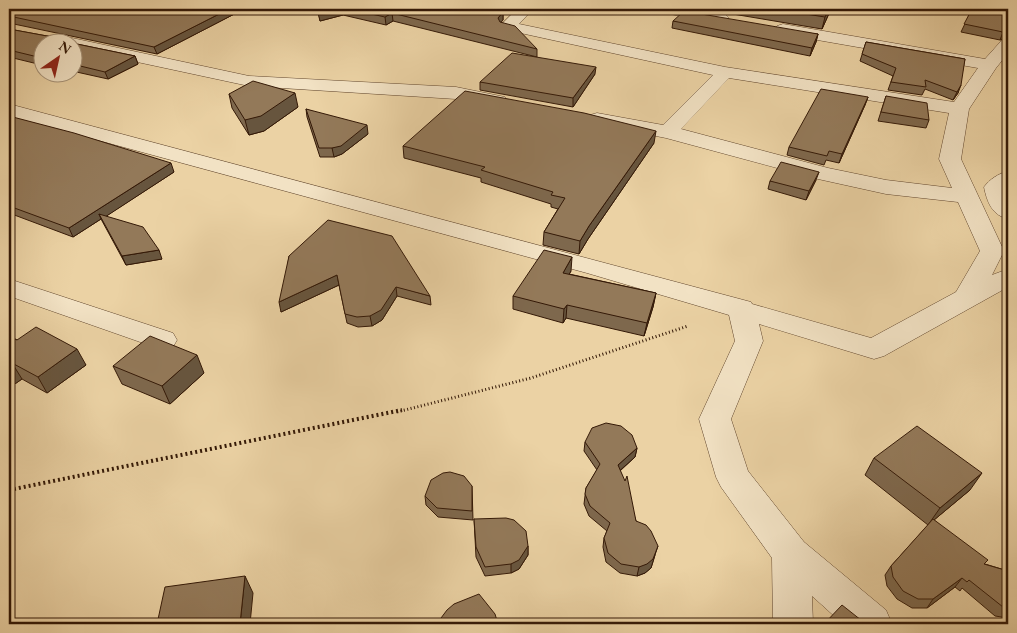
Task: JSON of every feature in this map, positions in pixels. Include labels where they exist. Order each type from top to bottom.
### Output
[{"type":"street","points":[[526,9],[508,26],[725,72],[959,109]]},
{"type":"street","points":[[670,9],[738,21]]},
{"type":"street","points":[[767,26],[989,65]]},
{"type":"street","points":[[966,298],[992,251],[950,159],[959,109],[989,65],[1008,43]]},
{"type":"street","points":[[82,45],[249,81],[456,93],[514,104]]},
{"type":"street","points":[[668,132],[725,72]]},
{"type":"street","points":[[9,110],[741,308],[874,349],[1008,277]]},
{"type":"street","points":[[581,116],[668,132],[886,188],[967,196]]},
{"type":"street","points":[[1008,178],[996,187],[998,202],[1008,212]]},
{"type":"street","points":[[9,287],[163,340]]},
{"type":"street","points":[[741,308],[749,341],[715,418],[733,477],[791,554],[872,624]]},
{"type":"street","points":[[791,554],[793,624]]},
{"type":"path","points":[[9,490],[379,416],[531,378],[741,308]]},
{"type":"building","points":[[9,9],[229,9],[154,47],[9,16]]},
{"type":"building","points":[[318,9],[336,9],[318,13]]},
{"type":"building","points":[[349,9],[500,9],[503,12],[498,18],[500,22],[515,26],[537,49],[392,13],[385,17]]},
{"type":"building","points":[[774,9],[829,9],[825,17]]},
{"type":"building","points":[[972,9],[1008,9],[1008,31],[1003,32],[964,24]]},
{"type":"building","points":[[684,11],[818,34],[812,48],[673,21]]},
{"type":"building","points":[[9,29],[32,33],[32,56],[9,50]]},
{"type":"building","points":[[866,42],[965,59],[961,85],[957,92],[925,80],[926,87],[891,82],[896,68],[862,54]]},
{"type":"building","points":[[82,45],[135,56],[105,72],[82,66]]},
{"type":"building","points":[[512,53],[596,67],[573,98],[480,82]]},
{"type":"building","points":[[253,81],[295,93],[261,116],[245,120],[229,94]]},
{"type":"building","points":[[821,89],[868,97],[842,154],[829,151],[827,156],[789,147]]},
{"type":"building","points":[[465,91],[584,113],[656,131],[580,241],[544,232],[565,198],[551,195],[553,192],[481,170],[485,167],[403,146]]},
{"type":"building","points":[[886,96],[927,103],[929,120],[881,112]]},
{"type":"building","points":[[306,109],[367,125],[341,146],[319,148]]},
{"type":"building","points":[[9,116],[74,133],[171,163],[69,228],[9,206]]},
{"type":"building","points":[[781,162],[819,172],[809,191],[770,181]]},
{"type":"building","points":[[99,214],[143,227],[159,250],[122,256]]},
{"type":"building","points":[[328,220],[392,236],[430,296],[396,287],[381,310],[370,316],[357,317],[345,314],[337,275],[279,302],[289,256]]},
{"type":"building","points":[[544,250],[572,257],[563,273],[656,293],[647,323],[567,305],[564,309],[513,296]]},
{"type":"building","points":[[36,327],[77,349],[38,377],[12,363],[9,365],[9,336],[17,340]]},
{"type":"building","points":[[150,336],[197,355],[162,386],[113,366]]},
{"type":"building","points":[[606,423],[621,426],[632,435],[637,448],[618,465],[625,481],[627,476],[636,521],[646,525],[658,546],[653,559],[639,567],[621,564],[608,553],[604,538],[610,523],[590,506],[585,494],[586,488],[600,464],[585,442],[592,428]]},
{"type":"building","points":[[917,426],[982,473],[940,508],[874,458]]},
{"type":"building","points":[[450,472],[464,476],[472,486],[472,511],[437,508],[425,496],[431,480],[443,473]]},
{"type":"building","points":[[506,518],[514,520],[526,531],[528,546],[519,560],[511,564],[485,567],[476,547],[474,519]]},
{"type":"building","points":[[933,519],[988,560],[984,564],[1008,571],[1008,608],[1003,607],[969,580],[967,582],[962,578],[933,599],[918,599],[903,591],[893,577],[891,566]]},
{"type":"building","points":[[245,576],[240,624],[157,624],[165,587]]},
{"type":"building","points":[[479,594],[495,614],[498,624],[440,624],[441,618],[454,604]]},
{"type":"building","points":[[842,605],[866,624],[824,624]]}]
